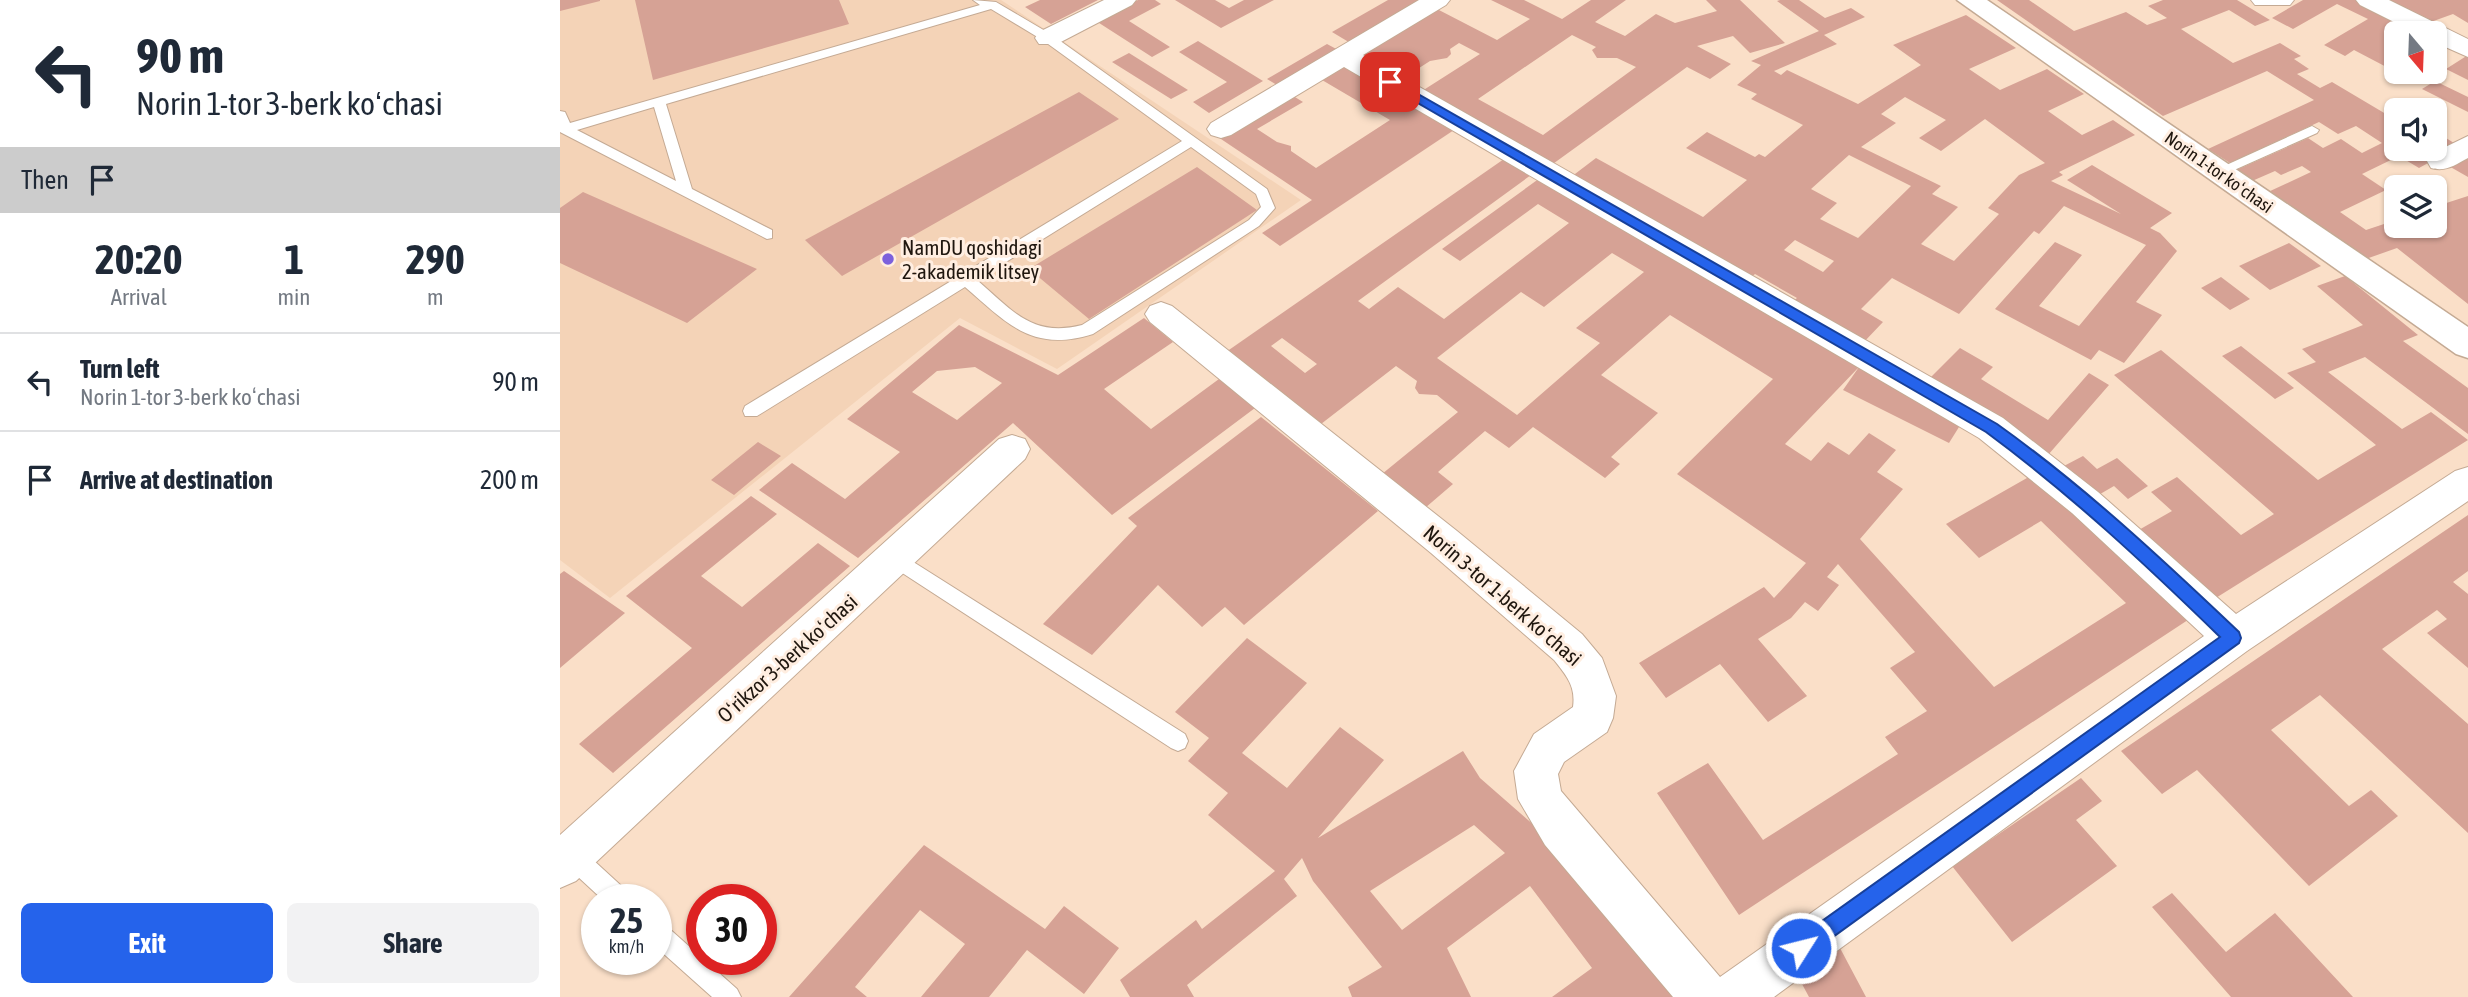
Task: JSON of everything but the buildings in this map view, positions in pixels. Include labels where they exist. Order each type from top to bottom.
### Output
[{"type":"street","points":[[1048,38],[1123,0]]},
{"type":"street","points":[[1221,129],[1437,0]]},
{"type":"street","name":"Norin 1-tor koʻchasi","points":[[1970,0],[2468,345]]},
{"type":"street","points":[[2264,0],[2281,0]]},
{"type":"street","points":[[2369,0],[2468,49]]},
{"type":"street","points":[[1345,55],[1590,200],[1991,428],[2039,462],[2134,543],[2232,638]]},
{"type":"street","points":[[2447,157],[2468,145]]},
{"type":"street","name":"Norin 3-tor 1-berk koʻchasi","points":[[1161,314],[1444,542],[1568,648],[1588,671],[1595,696],[1592,718],[1549,748],[1536,771],[1540,799],[1561,830],[1705,997]]},
{"type":"street","name":"Oʻrikzor 3-berk koʻchasi","points":[[565,860],[896,559],[1012,449]]},
{"type":"street","points":[[1733,997],[2232,638],[2468,482]]},
{"type":"lane","points":[[563,122],[659,102],[986,2],[1048,38],[1262,192],[1268,202],[1264,215],[1087,330],[1056,338],[1029,331],[966,279]]},
{"type":"lane","points":[[659,102],[686,192]]},
{"type":"lane","points":[[563,122],[686,192],[767,234]]},
{"type":"lane","points":[[2218,172],[2312,130]]},
{"type":"lane","points":[[751,411],[1190,142]]},
{"type":"lane","points":[[896,559],[1178,741]]},
{"type":"lane","points":[[565,860],[598,884]]},
{"type":"lane","points":[[672,946],[729,997]]},
{"type":"shaded area","name":"NamDU qoshidagi 2-akademik litsey","points":[[560,0],[1001,0],[1301,200],[1057,369],[960,318],[610,598],[560,560]]},
{"type":"place","name":"NamDU qoshidagi 2-akademik litsey","points":[[888,259]]},
{"type":"route","points":[[1390,82],[1590,200],[1991,428],[2039,462],[2134,543],[2232,638],[1801,948]]}]
